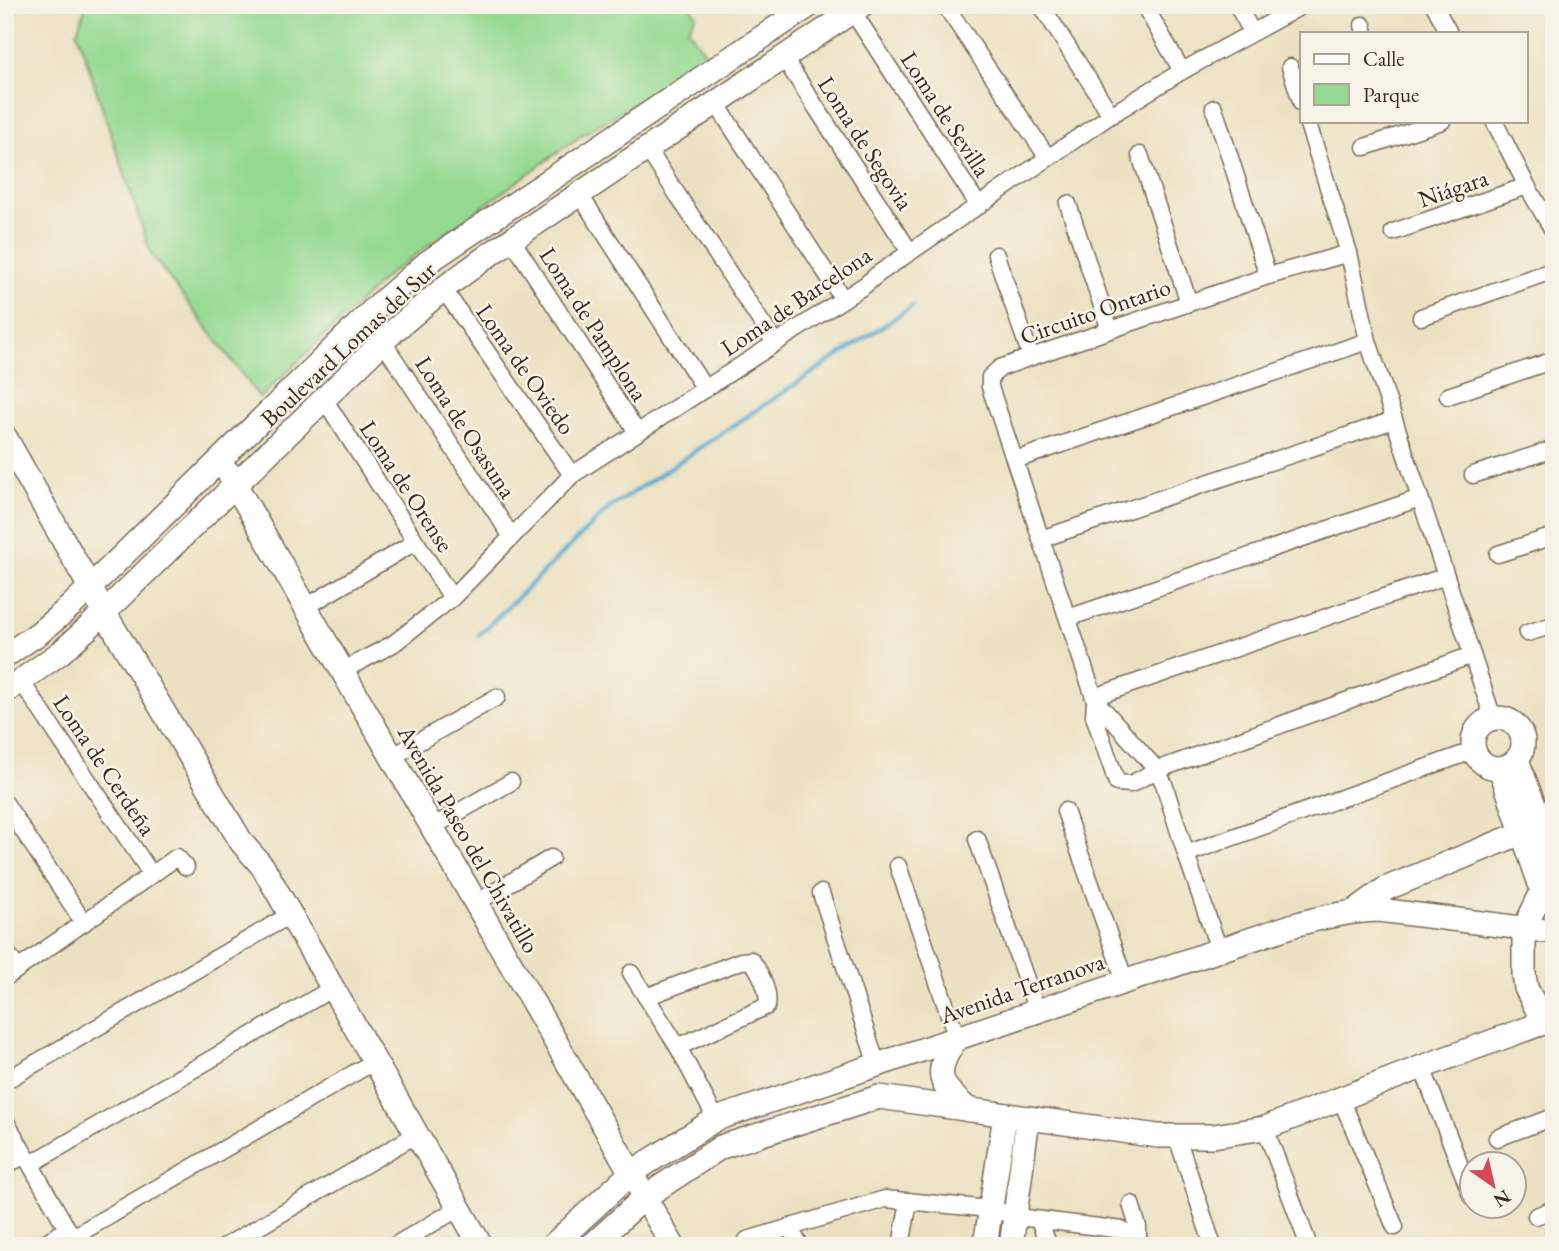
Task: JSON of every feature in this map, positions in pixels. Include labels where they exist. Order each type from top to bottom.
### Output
[{"type":"street","name":"Boulevard Lomas del Sur","points":[[5,656],[39,634],[90,587],[375,307],[428,262],[810,5]]},
{"type":"street","points":[[945,5],[1048,158]]},
{"type":"street","points":[[1041,5],[1111,115]]},
{"type":"street","points":[[1144,5],[1182,71]]},
{"type":"street","points":[[1237,5],[1252,32]]},
{"type":"street","name":"Loma de Barcelona","points":[[342,671],[393,643],[452,598],[572,475],[843,299],[1111,115],[1182,71],[1303,5]]},
{"type":"street","points":[[1434,5],[1448,32]]},
{"type":"street","name":"Boulevard Lomas del Sur","points":[[13,686],[60,653],[383,341],[444,289],[512,240],[858,9]]},
{"type":"street","name":"Loma de Sevilla","points":[[858,9],[979,205]]},
{"type":"street","name":"Loma de Segovia","points":[[784,58],[910,252]]},
{"type":"street","points":[[1290,67],[1300,98]]},
{"type":"street","points":[[716,103],[843,299]]},
{"type":"street","points":[[1214,108],[1268,276]]},
{"type":"street","points":[[1307,122],[1349,253],[1368,341],[1493,718]]},
{"type":"street","points":[[1365,147],[1398,128],[1436,122]]},
{"type":"street","points":[[1494,122],[1527,187],[1554,232]]},
{"type":"street","points":[[596,148],[613,172]]},
{"type":"street","points":[[648,149],[775,343]]},
{"type":"street","points":[[1140,155],[1189,303]]},
{"type":"street","name":"Niágara","points":[[1393,232],[1527,187]]},
{"type":"street","points":[[580,195],[705,388]]},
{"type":"street","points":[[1068,204],[1110,330]]},
{"type":"street","name":"Loma de Pamplona","points":[[512,240],[637,432]]},
{"type":"street","name":"Circuito Ontario","points":[[1219,950],[1164,784],[1157,770],[1095,699],[990,387],[989,377],[1000,368],[1031,357],[1268,276],[1349,253]]},
{"type":"street","points":[[996,255],[1031,357]]},
{"type":"street","points":[[1421,317],[1554,270]]},
{"type":"street","name":"Loma de Oviedo","points":[[444,289],[572,475]]},
{"type":"street","name":"Loma de Osasuna","points":[[383,341],[512,537]]},
{"type":"street","points":[[1015,460],[1368,341]]},
{"type":"street","points":[[1448,397],[1554,360]]},
{"type":"street","name":"Loma de Orense","points":[[324,399],[452,598]]},
{"type":"street","points":[[1041,539],[1394,420]]},
{"type":"street","points":[[5,437],[104,612],[242,843],[263,867],[481,1246]]},
{"type":"street","points":[[1473,475],[1554,449]]},
{"type":"street","name":"Avenida Paseo del Chivatillo","points":[[221,459],[673,1246]]},
{"type":"street","points":[[1068,618],[1420,498]]},
{"type":"street","points":[[1498,554],[1554,536]]},
{"type":"street","points":[[306,607],[415,542]]},
{"type":"street","points":[[1446,576],[1095,699],[1094,716],[1117,783],[1131,784],[1157,770],[1472,655]]},
{"type":"street","points":[[1527,633],[1554,625]]},
{"type":"street","name":"Loma de Cerdeña","points":[[13,686],[152,875]]},
{"type":"street","points":[[392,757],[497,697]]},
{"type":"street","points":[[1493,718],[1512,722],[1519,729],[1523,747],[1508,764],[1494,767],[1477,756],[1474,738],[1478,729],[1493,718]]},
{"type":"street","points":[[1186,854],[1475,750]]},
{"type":"street","points":[[591,1246],[645,1197],[721,1147],[878,1097],[1158,1136],[1213,1136],[1265,1128],[1549,1021],[1526,988],[1524,929],[1542,891],[1532,828],[1508,764]]},
{"type":"street","points":[[432,827],[511,782]]},
{"type":"street","points":[[5,803],[84,923]]},
{"type":"street","points":[[1065,811],[1125,981]]},
{"type":"street","points":[[1532,828],[1554,859]]},
{"type":"street","points":[[1355,911],[1385,888],[1532,828]]},
{"type":"street","points":[[977,839],[1037,1011]]},
{"type":"street","points":[[5,950],[12,974],[177,857],[186,867]]},
{"type":"street","points":[[476,903],[551,858]]},
{"type":"street","points":[[898,866],[957,1038],[942,1063],[941,1076],[944,1086],[954,1098],[970,1110]]},
{"type":"street","points":[[821,893],[877,1065],[878,1097]]},
{"type":"street","name":"Avenida Terranova","points":[[552,1246],[631,1173],[716,1119],[1294,925],[1329,915],[1379,910],[1554,932]]},
{"type":"street","points":[[5,1081],[290,915]]},
{"type":"street","points":[[646,997],[741,961],[751,960],[757,967],[768,999],[767,1006],[678,1047]]},
{"type":"street","points":[[631,973],[678,1047],[716,1119]]},
{"type":"street","points":[[5,1166],[28,1160],[333,988]]},
{"type":"street","points":[[39,1246],[73,1237],[375,1061]]},
{"type":"street","points":[[1422,1067],[1458,1161]]},
{"type":"street","points":[[1342,1099],[1395,1227]]},
{"type":"street","points":[[985,1246],[1004,1115]]},
{"type":"street","points":[[1497,1138],[1554,1117]]},
{"type":"street","points":[[1011,1246],[1028,1118]]},
{"type":"street","points":[[5,1120],[73,1237]]},
{"type":"street","points":[[1265,1128],[1309,1246]]},
{"type":"street","points":[[226,1246],[417,1134]]},
{"type":"street","points":[[1177,1137],[1213,1246]]},
{"type":"street","points":[[747,1240],[885,1199],[990,1209],[1039,1220],[1123,1230],[1140,1242]]},
{"type":"street","points":[[901,1246],[909,1201]]},
{"type":"street","points":[[1131,1204],[1140,1242]]},
{"type":"street","points":[[394,1246],[459,1208]]},
{"type":"street","points":[[1536,1216],[1554,1209]]},
{"type":"street","points":[[1039,1220],[1049,1246]]},
{"type":"street","points":[[789,1227],[800,1246]]},
{"type":"green space","points":[[86,5],[690,5],[696,15],[688,29],[709,58],[582,135],[389,274],[260,398],[151,254],[77,32]]},
{"type":"waterway","points":[[479,635],[608,509],[913,306]]}]
